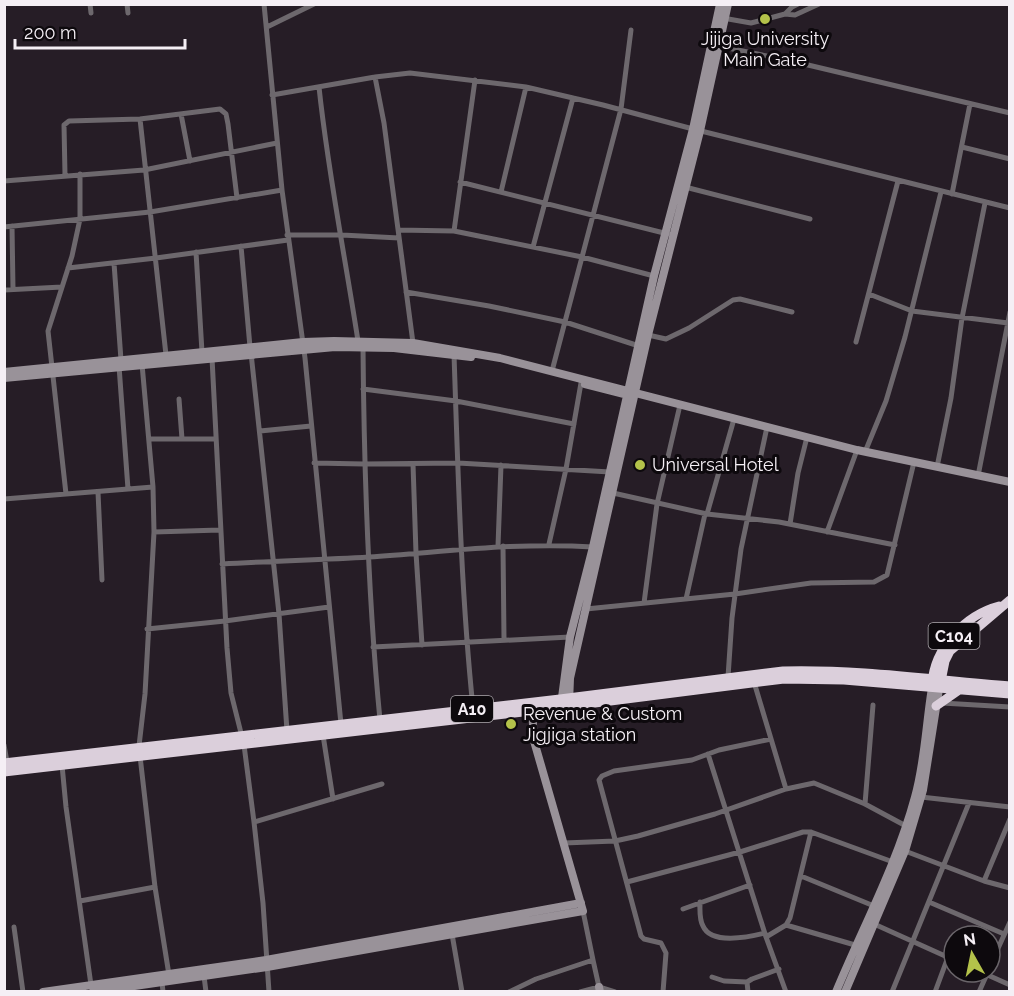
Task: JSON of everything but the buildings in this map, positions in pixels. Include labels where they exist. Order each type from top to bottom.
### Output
[{"type":"highway","name":"C104","points":[[936,684],[936,662],[945,646],[969,620],[985,610],[1005,603]]},
{"type":"highway","name":"A10","points":[[5,766],[139,751],[323,735],[532,707],[728,677],[811,670],[936,684],[959,690],[1010,694]]},
{"type":"highway","name":"A10","points":[[565,702],[784,679],[1010,686]]},
{"type":"highway","points":[[938,704],[959,690]]},
{"type":"highway","name":"A10","points":[[243,741],[286,731],[473,708],[532,707]]},
{"type":"highway","name":"A10","points":[[5,766],[62,765],[139,751]]},
{"type":"main road","points":[[565,702],[570,637],[610,472],[648,335],[669,234],[718,46],[720,4]]},
{"type":"main road","points":[[565,702],[613,493],[654,276],[685,187],[721,17],[728,4]]},
{"type":"main road","points":[[4,378],[202,352],[303,345],[413,343],[552,371],[631,393]]},
{"type":"main road","points":[[360,344],[454,351],[581,383],[645,396],[861,451],[1010,482]]},
{"type":"main road","points":[[120,363],[142,364],[212,357],[251,350]]},
{"type":"main road","points":[[4,372],[52,371]]},
{"type":"main road","points":[[845,992],[905,851],[921,797],[938,704],[936,684]]},
{"type":"main road","points":[[836,992],[893,862],[906,826],[916,794],[936,684]]},
{"type":"main road","points":[[532,707],[534,741],[582,907]]},
{"type":"main road","points":[[92,988],[106,991],[204,976],[582,907]]},
{"type":"main road","points":[[44,992],[92,988],[452,934],[582,907]]},
{"type":"street","points":[[90,4],[92,13]]},
{"type":"street","points":[[127,4],[128,13]]},
{"type":"street","points":[[264,4],[282,190],[303,345],[341,724]]},
{"type":"street","points":[[267,27],[315,4]]},
{"type":"street","points":[[785,14],[798,4]]},
{"type":"street","points":[[721,17],[751,23],[785,14],[795,15],[819,4]]},
{"type":"street","points":[[552,371],[621,109],[631,30]]},
{"type":"street","points":[[718,46],[788,60],[1010,114]]},
{"type":"street","points":[[272,95],[411,73],[526,87],[1010,208]]},
{"type":"street","points":[[375,77],[384,123],[413,343]]},
{"type":"street","points":[[454,231],[475,80]]},
{"type":"street","points":[[319,87],[330,178],[360,344],[368,557],[380,720]]},
{"type":"street","points":[[501,192],[526,87]]},
{"type":"street","points":[[533,247],[573,98]]},
{"type":"street","points":[[952,194],[970,104]]},
{"type":"street","points":[[65,175],[66,123],[220,109],[226,114],[237,198]]},
{"type":"street","points":[[181,114],[190,161]]},
{"type":"street","points":[[140,118],[166,356]]},
{"type":"street","points":[[4,181],[144,170],[277,143]]},
{"type":"street","points":[[962,147],[1010,159]]},
{"type":"street","points":[[66,494],[48,331],[68,268],[80,219],[80,174]]},
{"type":"street","points":[[856,342],[898,181]]},
{"type":"street","points":[[460,182],[669,234]]},
{"type":"street","points":[[685,187],[810,219]]},
{"type":"street","points":[[4,227],[150,212],[282,190]]},
{"type":"street","points":[[827,532],[861,451],[886,401],[912,311],[941,192]]},
{"type":"street","points":[[937,467],[951,399],[962,318],[985,203]]},
{"type":"street","points":[[12,226],[13,289]]},
{"type":"street","points":[[398,230],[454,231],[582,257],[654,276]]},
{"type":"street","points":[[68,268],[156,258],[288,237],[342,235],[399,238]]},
{"type":"street","points":[[241,246],[279,614],[286,731]]},
{"type":"street","points":[[196,252],[202,352]]},
{"type":"street","points":[[114,262],[128,489]]},
{"type":"street","points":[[4,290],[62,287]]},
{"type":"street","points":[[406,292],[565,322],[639,346]]},
{"type":"street","points":[[869,294],[912,311],[1008,323]]},
{"type":"street","points":[[648,335],[666,339],[689,328],[727,303],[740,299],[792,312]]},
{"type":"street","points":[[978,476],[1010,312]]},
{"type":"street","points":[[454,351],[461,550],[466,642],[473,708]]},
{"type":"street","points":[[212,357],[225,621],[231,693],[243,741],[254,822],[263,903],[269,992]]},
{"type":"street","points":[[142,364],[150,439],[154,531],[145,694],[139,751],[155,887],[169,975]]},
{"type":"street","points":[[549,544],[566,469],[581,383]]},
{"type":"street","points":[[363,389],[456,401],[574,424]]},
{"type":"street","points":[[179,399],[182,439]]},
{"type":"street","points":[[644,603],[657,504],[680,405]]},
{"type":"street","points":[[686,599],[706,514],[734,419]]},
{"type":"street","points":[[260,431],[311,426]]},
{"type":"street","points":[[728,677],[741,549],[767,427]]},
{"type":"street","points":[[790,524],[798,473],[807,437]]},
{"type":"street","points":[[150,439],[216,439]]},
{"type":"street","points":[[586,609],[735,594],[811,583],[874,582],[887,575],[914,462]]},
{"type":"street","points":[[314,463],[458,463],[610,472]]},
{"type":"street","points":[[413,464],[422,645]]},
{"type":"street","points":[[501,465],[504,639]]},
{"type":"street","points":[[4,499],[153,487]]},
{"type":"street","points":[[98,492],[102,580]]},
{"type":"street","points":[[613,493],[706,514],[790,524],[895,545]]},
{"type":"street","points":[[154,531],[220,530]]},
{"type":"street","points":[[222,564],[368,557],[501,546],[549,544],[593,547]]},
{"type":"street","points":[[147,629],[329,607]]},
{"type":"street","points":[[373,647],[570,637]]},
{"type":"street","points":[[754,682],[786,789]]},
{"type":"street","points":[[938,704],[1010,707]]},
{"type":"street","points":[[865,804],[873,705]]},
{"type":"street","points":[[323,735],[333,798]]},
{"type":"street","points":[[663,992],[666,952],[661,943],[644,939],[641,936],[598,780],[614,771],[692,760],[738,745],[771,738]]},
{"type":"street","points":[[4,745],[5,766]]},
{"type":"street","points":[[708,754],[765,935],[786,992]]},
{"type":"street","points":[[62,765],[92,988]]},
{"type":"street","points":[[564,843],[615,841],[638,837],[786,789],[814,783],[865,804],[906,826]]},
{"type":"street","points":[[254,822],[382,784]]},
{"type":"street","points":[[921,797],[1010,807]]},
{"type":"street","points":[[892,992],[969,803]]},
{"type":"street","points":[[984,881],[1010,819]]},
{"type":"street","points":[[627,882],[740,852],[803,832],[811,832],[893,862]]},
{"type":"street","points":[[700,903],[703,928],[709,934],[726,939],[765,935],[786,925],[790,918],[811,832]]},
{"type":"street","points":[[905,851],[984,881],[1010,888]]},
{"type":"street","points":[[801,876],[874,906]]},
{"type":"street","points":[[683,909],[750,885]]},
{"type":"street","points":[[80,901],[155,887]]},
{"type":"street","points":[[929,902],[1004,934]]},
{"type":"street","points":[[582,907],[600,989]]},
{"type":"street","points":[[1002,939],[1010,922]]},
{"type":"street","points":[[874,924],[942,954]]},
{"type":"street","points":[[786,925],[855,945]]},
{"type":"street","points":[[14,927],[22,992]]},
{"type":"street","points":[[452,934],[462,992]]},
{"type":"street","points":[[509,992],[536,979],[593,960]]},
{"type":"street","points":[[712,977],[724,981],[747,982],[779,969]]},
{"type":"street","points":[[204,976],[206,992]]},
{"type":"street","points":[[935,992],[942,977]]},
{"type":"street","points":[[162,982],[163,992]]},
{"type":"street","points":[[747,982],[748,992]]},
{"type":"street","points":[[580,992],[600,989],[615,992]]},
{"type":"place","name":"Jijiga University Main Gate","points":[[765,19]]},
{"type":"place","name":"Universal Hotel","points":[[640,465]]},
{"type":"place","name":"Revenue & Custom Jigjiga station","points":[[511,724]]}]
